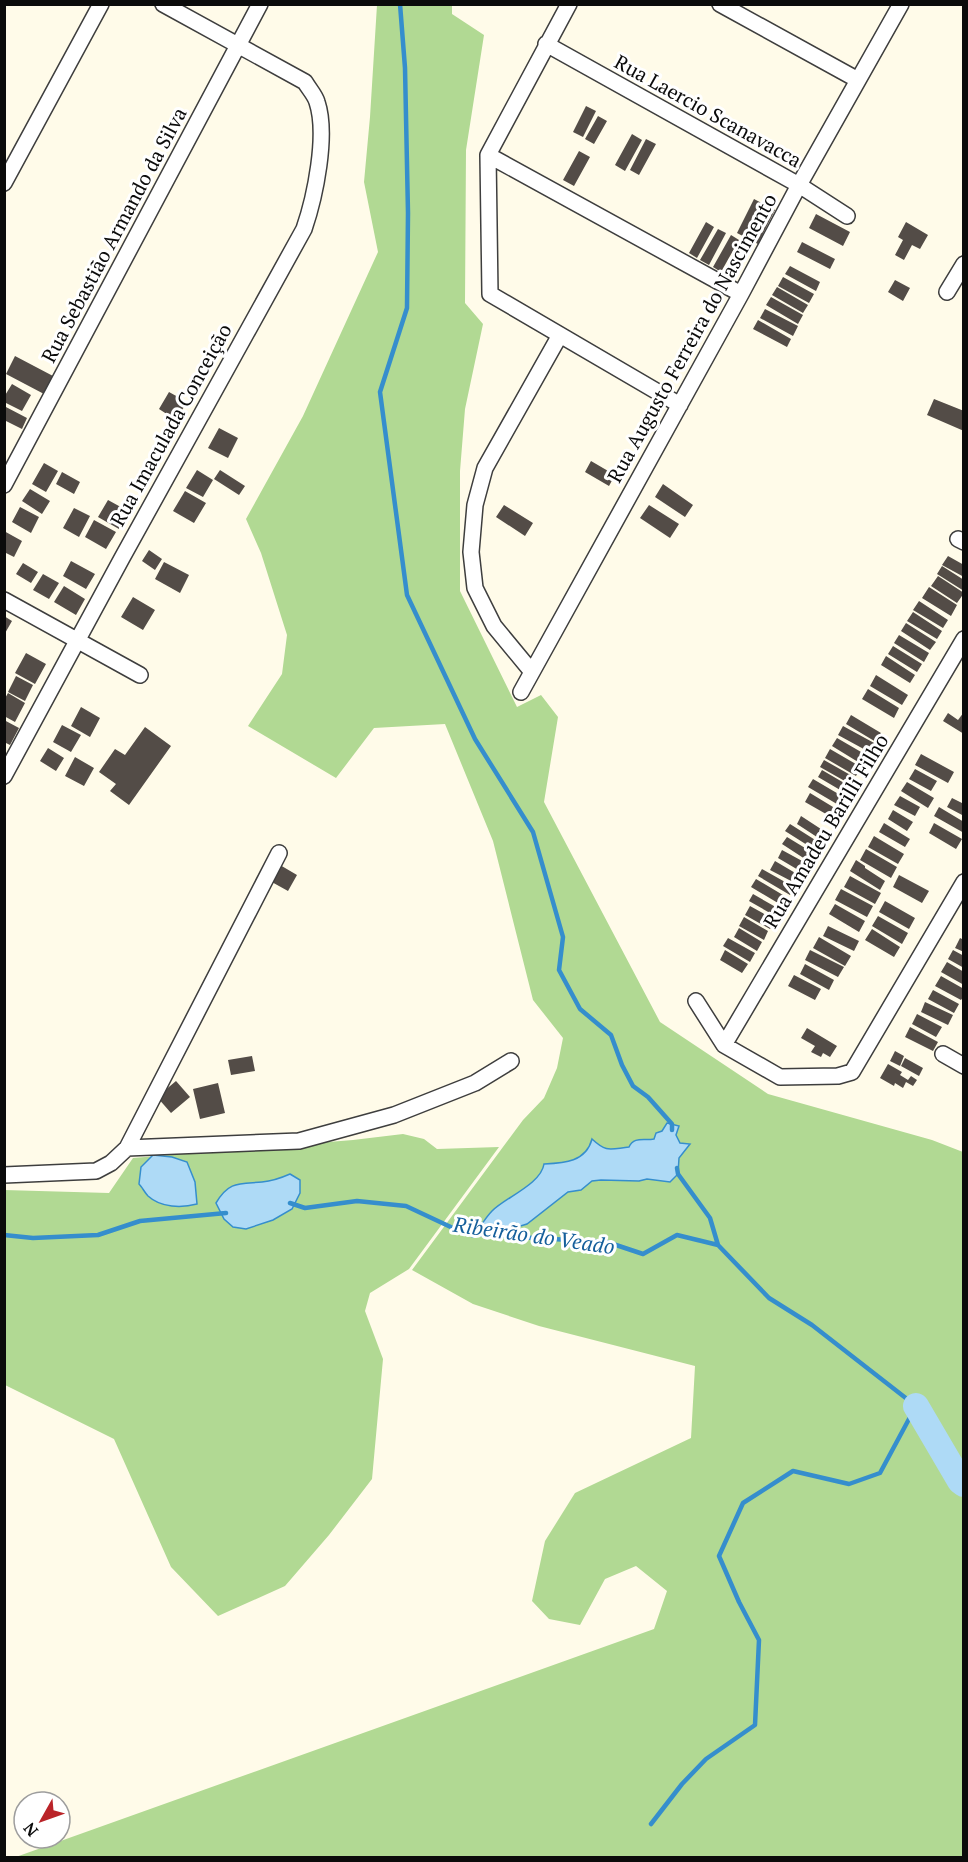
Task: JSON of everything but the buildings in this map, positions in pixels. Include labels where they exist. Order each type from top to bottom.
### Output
[{"type":"street","points":[[4,183],[100,4]]},
{"type":"street","points":[[163,4],[238,45]]},
{"type":"street","name":"Rua Sebastião Armando da Silva","points":[[4,485],[260,4]]},
{"type":"street","points":[[569,4],[488,155],[490,294],[680,405]]},
{"type":"street","points":[[720,4],[858,80]]},
{"type":"street","name":"Rua Augusto Ferreira do Nascimento","points":[[521,692],[799,185],[902,4]]},
{"type":"street","name":"Rua Imaculada Conceição","points":[[4,776],[304,229],[313,203],[320,148],[321,122],[317,101],[305,82],[238,45]]},
{"type":"street","name":"Rua Laercio Scanavacca","points":[[546,45],[799,185],[848,216]]},
{"type":"street","points":[[488,155],[741,294]]},
{"type":"street","points":[[948,292],[963,264]]},
{"type":"street","points":[[532,672],[494,626],[475,588],[471,552],[475,505],[485,468],[560,335]]},
{"type":"street","points":[[4,600],[140,675]]},
{"type":"street","name":"Rua Amadeu Barilli Filho","points":[[724,1045],[963,639]]},
{"type":"street","points":[[4,1175],[96,1171],[111,1163],[127,1148],[279,853]]},
{"type":"street","points":[[696,1001],[724,1045],[780,1077],[838,1076],[852,1072],[963,882]]},
{"type":"street","points":[[943,1054],[963,1066]]},
{"type":"street","points":[[127,1148],[299,1141],[394,1115],[475,1083],[511,1061]]},
{"type":"green space","points":[[377,5],[452,5],[452,14],[484,35],[466,150],[465,303],[483,324],[465,409],[460,471],[460,591],[517,707],[541,695],[558,717],[544,802],[660,1022],[768,1094],[932,1140],[963,1152],[963,1857],[13,1858],[35,1850],[72,1850],[72,1837],[654,1629],[667,1591],[636,1566],[605,1579],[580,1625],[549,1619],[532,1601],[545,1541],[575,1493],[691,1438],[695,1366],[539,1326],[473,1304],[412,1270],[523,1120],[544,1098],[557,1068],[563,1038],[533,1000],[493,841],[445,724],[374,728],[336,778],[248,726],[282,674],[287,635],[261,553],[246,519],[303,416],[378,252],[364,182]]},
{"type":"green space","points":[[403,1134],[424,1139],[437,1149],[499,1147],[409,1269],[370,1293],[365,1311],[383,1359],[372,1479],[329,1535],[285,1586],[218,1616],[171,1567],[114,1439],[5,1385],[4,1190],[109,1193],[133,1158]]},
{"type":"water","points":[[667,1123],[679,1126],[676,1135],[680,1143],[690,1144],[679,1158],[678,1174],[670,1182],[647,1179],[592,1181],[581,1190],[568,1192],[527,1224],[494,1234],[473,1237],[492,1211],[537,1178],[544,1164],[566,1162],[579,1157],[589,1147],[592,1139],[605,1148],[613,1149],[629,1147],[636,1140],[654,1139],[656,1133],[662,1131]]},
{"type":"water","points":[[153,1155],[172,1157],[187,1162],[195,1182],[197,1204],[172,1206],[159,1203],[148,1196],[139,1184],[141,1167]]},
{"type":"water","points":[[290,1174],[300,1180],[300,1193],[292,1209],[273,1220],[246,1229],[233,1227],[224,1219],[216,1203],[230,1187],[269,1181]]},
{"type":"waterway","points":[[400,4],[405,68],[407,308],[380,392],[407,595],[475,739],[533,832],[563,937],[559,970],[580,1009],[611,1035],[633,1086],[648,1097],[672,1124],[672,1130]]},
{"type":"waterway","points":[[677,1168],[678,1174],[710,1218],[718,1245]]},
{"type":"waterway","name":"Ribeirão do Veado","points":[[290,1203],[305,1208],[357,1201],[406,1206],[455,1229],[482,1233]]},
{"type":"waterway","name":"Ribeirão do Veado","points":[[4,1235],[33,1238],[98,1235],[140,1221],[226,1213]]},
{"type":"waterway","points":[[490,1234],[607,1242],[643,1254],[677,1235],[718,1245],[769,1298],[812,1325],[916,1406],[880,1473],[849,1484],[793,1471],[743,1503],[719,1556],[759,1640],[755,1725],[706,1759],[682,1784],[651,1824]]},
{"type":"waterway","name":"Ribeirão do Veado","points":[[916,1406],[960,1481],[964,1484]]}]
